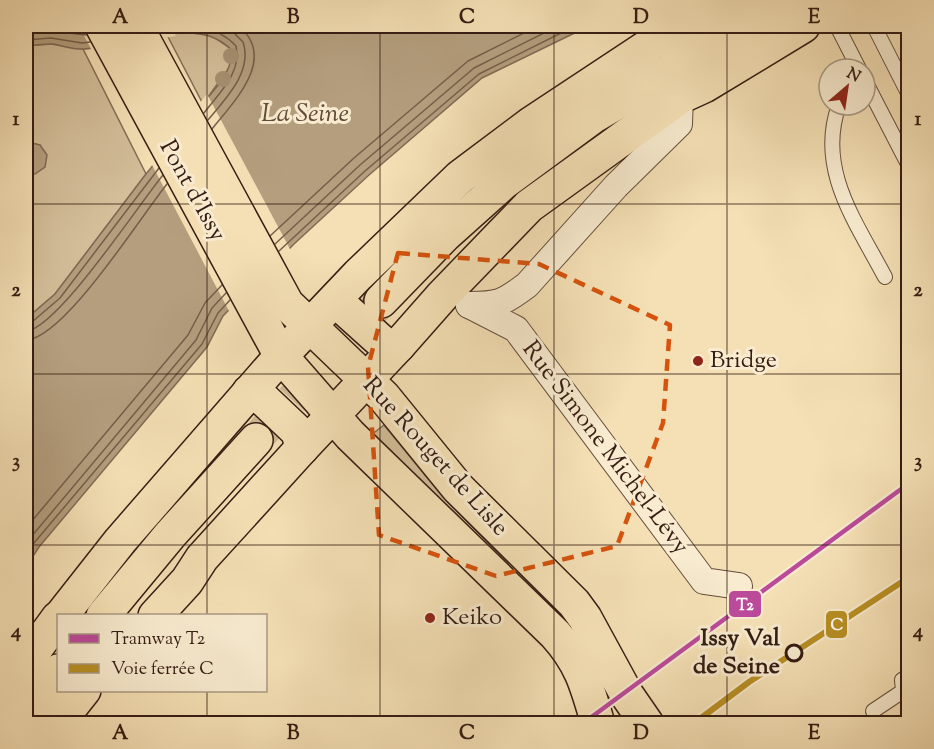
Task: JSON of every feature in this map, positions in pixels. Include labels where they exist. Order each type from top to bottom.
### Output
[{"type":"main road","name":"Pont d'Issy","points":[[102,26],[270,304]]},
{"type":"main road","name":"Pont d'Issy","points":[[136,26],[270,304],[281,356]]},
{"type":"main road","points":[[62,614],[120,541],[281,356],[358,275],[460,177],[532,123],[653,43],[693,26]]},
{"type":"main road","points":[[381,301],[445,235],[503,183],[594,116],[687,61],[756,26]]},
{"type":"main road","points":[[156,614],[187,581],[202,558],[332,415],[398,346],[456,300],[529,206],[680,97],[704,86],[803,26]]},
{"type":"main road","points":[[341,294],[341,303],[353,316],[384,344],[398,346]]},
{"type":"main road","name":"Pont d'Issy","points":[[270,304],[287,304],[310,327]]},
{"type":"main road","name":"Rue Rouget de Lisle","points":[[310,327],[384,397],[459,488],[574,603],[627,695],[647,723]]},
{"type":"main road","name":"Rue Rouget de Lisle","points":[[281,356],[350,435],[555,634],[579,666],[598,723]]},
{"type":"main road","points":[[249,392],[261,396],[298,432],[302,448]]},
{"type":"main road","points":[[104,614],[170,535],[256,440]]},
{"type":"main road","points":[[26,662],[57,621]]},
{"type":"main road","points":[[26,722],[43,690]]},
{"type":"main road","points":[[57,723],[82,692]]},
{"type":"street","points":[[456,300],[493,305],[511,297],[527,285],[616,186],[679,124],[680,97]]},
{"type":"street","name":"Rue Simone Michel-Lévy","points":[[456,300],[516,329],[704,581],[739,586]]},
{"type":"lane","points":[[837,26],[853,57]]},
{"type":"lane","points":[[874,26],[909,93]]},
{"type":"lane","points":[[877,104],[909,164]]},
{"type":"lane","points":[[834,117],[831,137],[834,173],[851,212],[885,277]]},
{"type":"lane","name":"Rue Rouget de Lisle","points":[[555,634],[600,646]]},
{"type":"lane","points":[[873,711],[903,691],[902,680],[909,676]]},
{"type":"highlighted area","points":[[398,253],[539,264],[670,325],[663,423],[617,546],[496,576],[379,535],[368,367]]},
{"type":"shaded area","points":[[185,32],[212,36],[231,49],[231,65],[203,104],[166,33]]},
{"type":"shaded area","points":[[51,44],[83,49],[146,174],[55,294],[26,319],[26,46]]},
{"type":"shaded area","points":[[384,425],[442,496],[509,564],[485,546],[371,435]]},
{"type":"water","name":"La Seine","points":[[26,26],[589,26],[482,78],[369,175],[294,244],[223,316],[207,347],[39,547],[26,567],[26,319],[55,294],[146,174],[223,79],[230,64],[231,49],[215,38],[198,33],[179,32],[141,37],[85,49],[53,44],[26,46]]},
{"type":"water","points":[[28,142],[40,145],[47,155],[45,167],[35,174],[26,172],[26,144]]},
{"type":"pier","points":[[79,26],[170,26],[176,36],[92,51]]},
{"type":"pier","points":[[207,94],[291,251],[230,313],[151,163]]},
{"type":"tunnel","points":[[259,436],[380,303]]},
{"type":"tram line","name":"T2","points":[[582,724],[908,484]]},
{"type":"rail line","name":"C","points":[[693,724],[749,682],[908,578]]},
{"type":"place","name":"Bridge","points":[[698,361]]},
{"type":"place","name":"Keiko","points":[[430,618]]},
{"type":"place","name":"Issy Val de Seine","points":[[794,653]]}]
